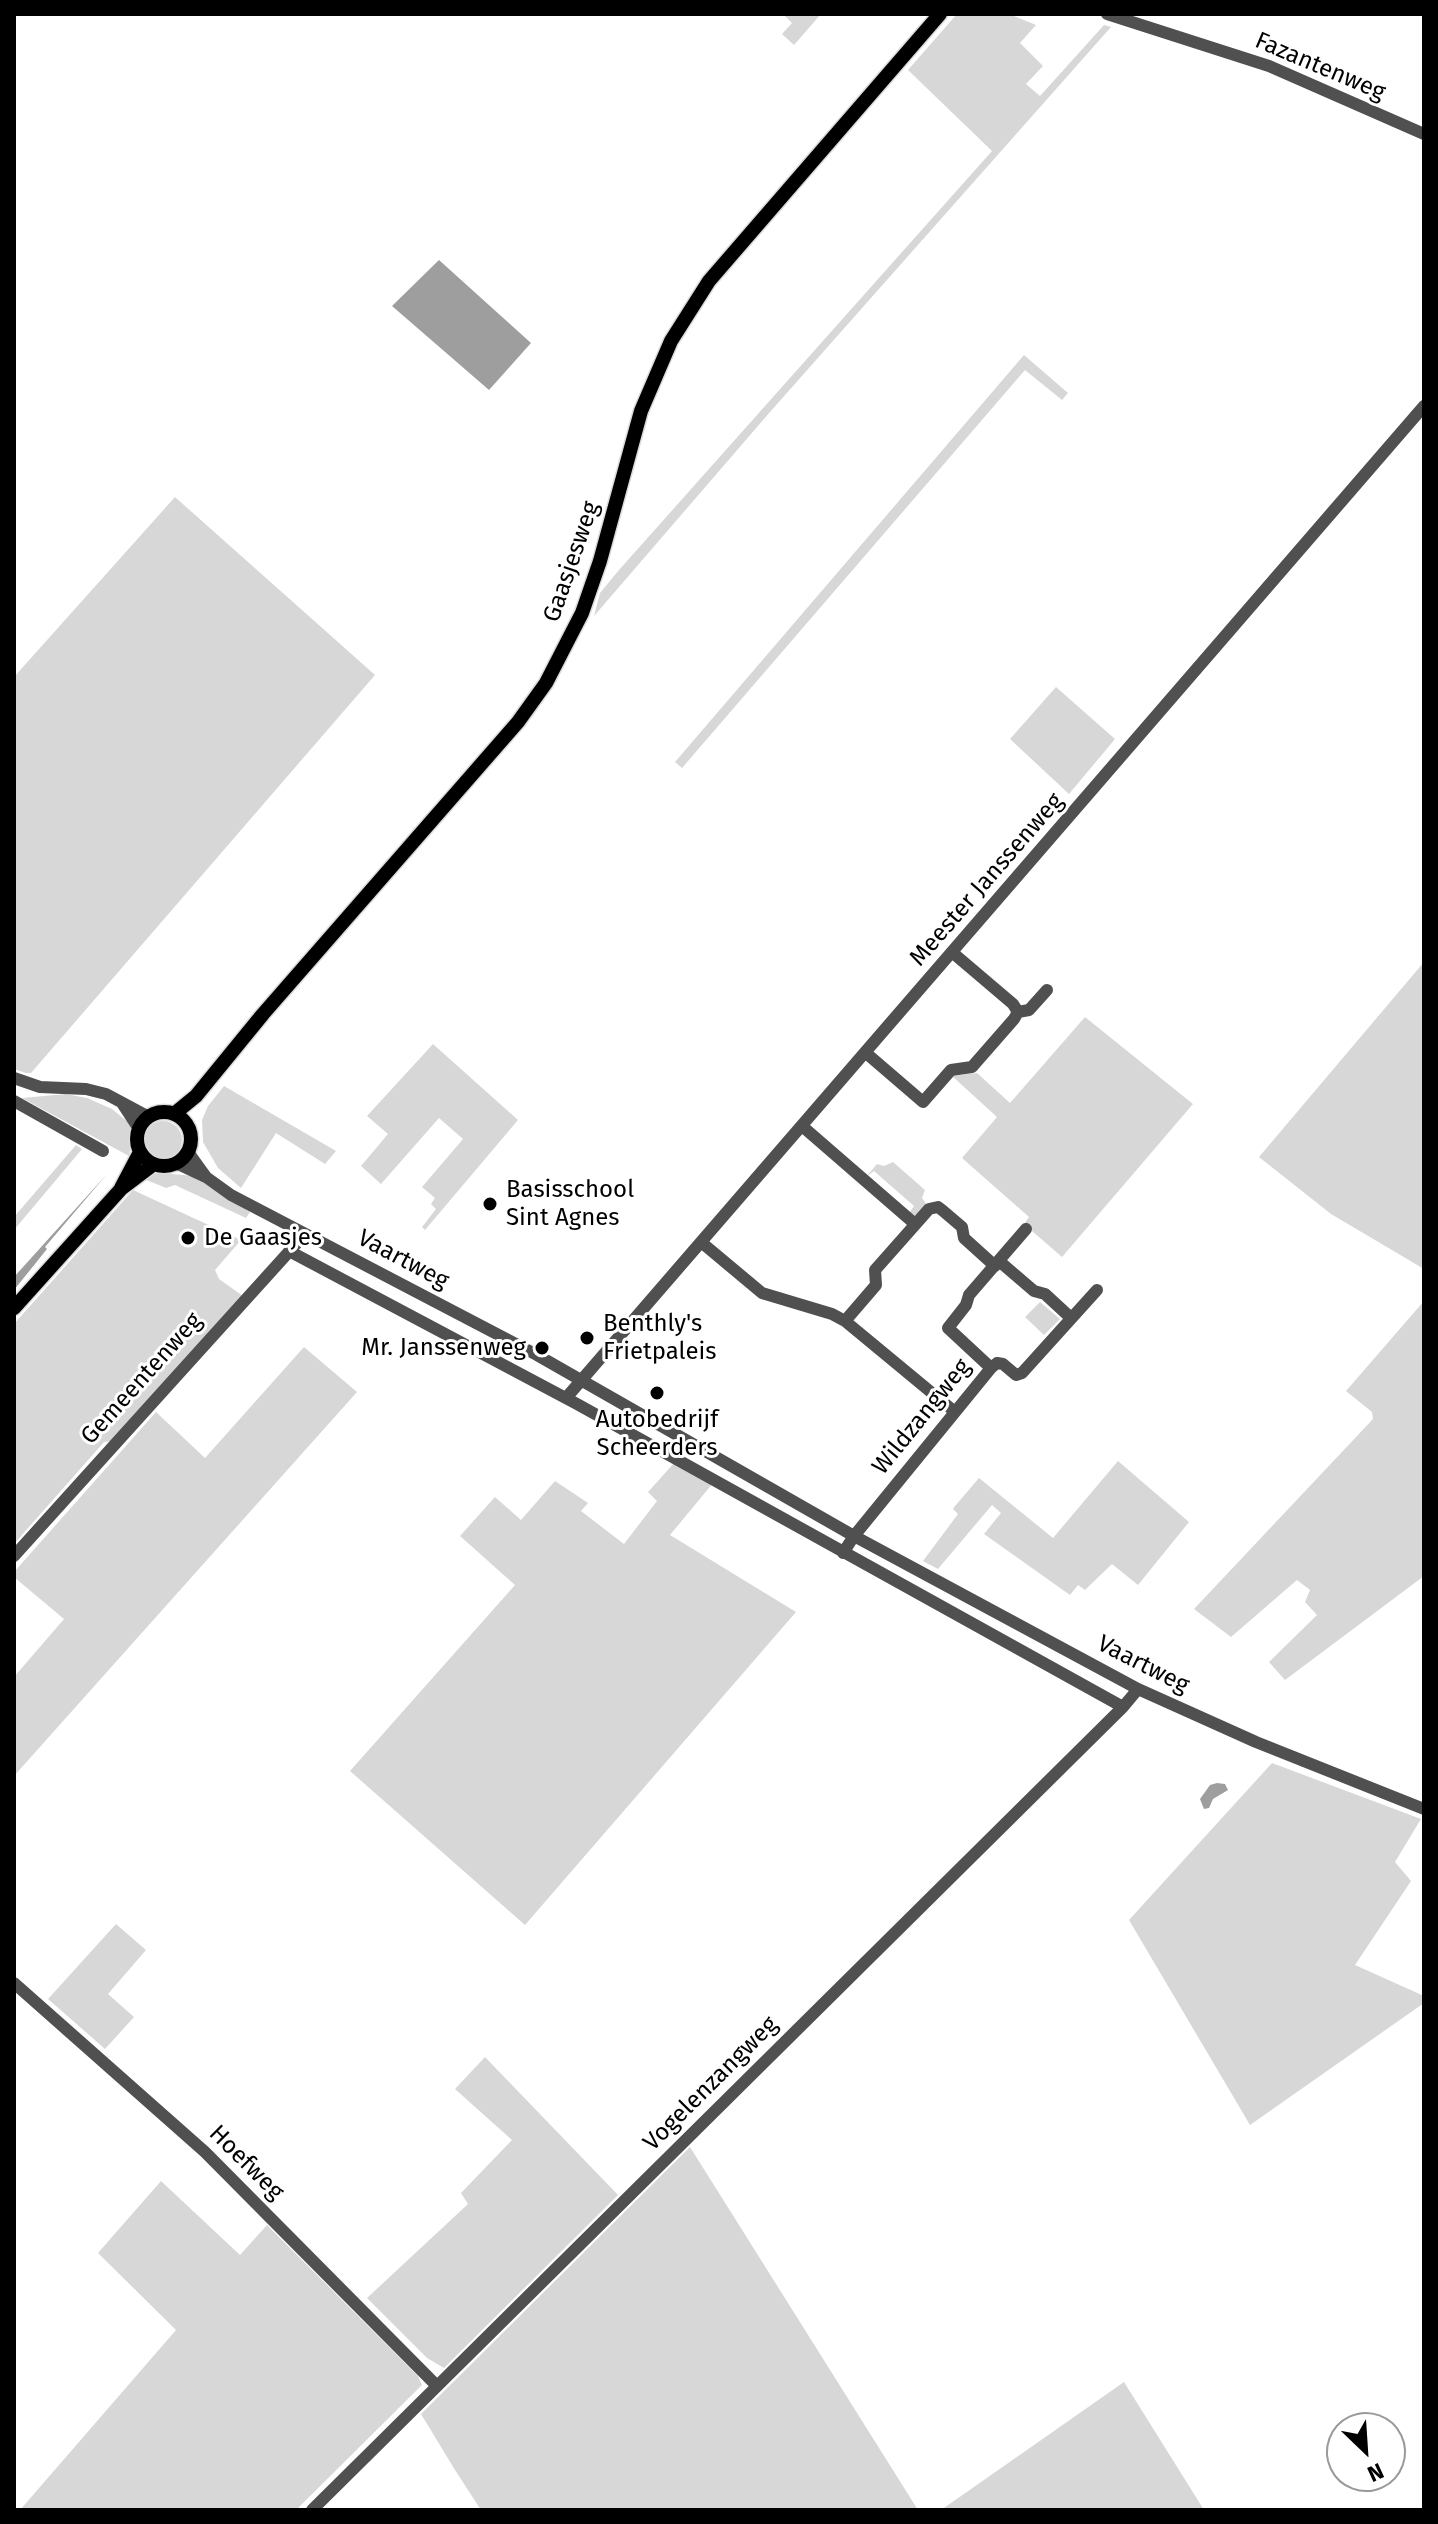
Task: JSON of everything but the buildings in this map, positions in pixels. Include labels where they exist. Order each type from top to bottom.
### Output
[{"type":"main road","name":"Gaasjesweg","points":[[174,1114],[196,1096],[263,1014],[518,722],[546,683],[582,613],[600,561],[641,411],[671,341],[709,281],[940,14]]},
{"type":"main road","name":"Gaasjesweg","points":[[187,1124],[196,1096]]},
{"type":"main road","points":[[161,1112],[174,1114],[187,1124],[191,1137],[188,1152],[169,1166],[154,1164],[140,1152],[137,1145],[139,1129],[149,1117],[161,1112]]},
{"type":"main road","points":[[121,1189],[140,1152]]},
{"type":"main road","points":[[14,1308],[121,1189],[154,1164]]},
{"type":"street","name":"Fazantenweg","points":[[1107,14],[1269,66],[1424,134]]},
{"type":"street","name":"Meester Janssenweg","points":[[581,1380],[1424,406]]},
{"type":"street","points":[[953,953],[1013,1004],[1018,1012]]},
{"type":"street","points":[[866,1053],[923,1102],[951,1070],[972,1067],[1018,1012],[1029,1010],[1047,990]]},
{"type":"street","points":[[14,1078],[40,1087],[86,1089],[106,1094],[149,1117]]},
{"type":"street","points":[[14,1101],[103,1151]]},
{"type":"street","points":[[122,1103],[139,1129]]},
{"type":"street","points":[[802,1126],[915,1224]]},
{"type":"street","name":"Vaartweg","points":[[188,1152],[206,1177]]},
{"type":"street","name":"Vaartweg","points":[[176,1163],[581,1380],[854,1536],[1138,1689],[1234,1733],[1424,1809]]},
{"type":"street","points":[[845,1321],[876,1285],[875,1270],[925,1211],[934,1207],[962,1227],[964,1238],[1034,1291],[1045,1294],[1071,1318]]},
{"type":"street","points":[[991,1368],[948,1328],[966,1305],[969,1295],[1026,1229]]},
{"type":"street","name":"Gemeentenweg","points":[[14,1556],[305,1234]]},
{"type":"street","points":[[701,1242],[756,1290],[845,1321],[955,1412]]},
{"type":"street","name":"Vaartweg","points":[[289,1251],[566,1398],[1123,1707]]},
{"type":"street","name":"Wildzangweg","points":[[854,1536],[991,1368],[997,1363],[1016,1375],[1022,1373],[1097,1290]]},
{"type":"street","points":[[566,1398],[581,1380]]},
{"type":"street","points":[[843,1553],[854,1536]]},
{"type":"street","name":"Vogelenzangweg","points":[[312,2510],[1138,1689]]},
{"type":"street","name":"Hoefweg","points":[[14,1983],[205,2152],[437,2386]]},
{"type":"shaded area","points":[[783,14],[821,14],[794,45],[782,34],[792,23]]},
{"type":"shaded area","points":[[957,14],[1009,14],[1036,25],[1020,43],[1043,66],[1026,84],[1040,96],[1104,25],[1111,27],[594,616],[600,593],[619,570],[992,151],[908,70]]},
{"type":"shaded area","points":[[439,260],[531,343],[489,390],[392,306]]},
{"type":"shaded area","points":[[1024,355],[1068,393],[1062,400],[1025,370],[682,768],[675,762]]},
{"type":"shaded area","points":[[175,497],[375,675],[31,1073],[26,1073],[14,1069],[14,677]]},
{"type":"shaded area","points":[[1056,687],[1115,739],[1069,794],[1010,739]]},
{"type":"shaded area","points":[[1424,962],[1424,1269],[1331,1214],[1259,1157]]},
{"type":"shaded area","points":[[1085,1017],[1193,1104],[1062,1257],[1024,1224],[1029,1217],[962,1158],[997,1117],[952,1076],[977,1073],[1010,1103]]},
{"type":"shaded area","points":[[433,1044],[518,1120],[425,1230],[422,1227],[436,1209],[431,1204],[435,1198],[422,1187],[463,1139],[439,1118],[381,1184],[361,1166],[388,1134],[367,1116]]},
{"type":"shaded area","points":[[224,1086],[336,1151],[325,1164],[276,1133],[241,1188],[218,1168],[203,1142],[202,1120],[208,1106]]},
{"type":"shaded area","points":[[66,1094],[87,1098],[112,1109],[128,1122],[133,1131],[129,1156],[22,1098]]},
{"type":"shaded area","points":[[163,1121],[176,1127],[182,1140],[176,1153],[163,1159],[150,1153],[144,1140],[150,1127]]},
{"type":"shaded area","points":[[76,1145],[82,1149],[14,1230],[14,1217]]},
{"type":"shaded area","points":[[893,1162],[925,1190],[922,1198],[927,1205],[916,1216],[909,1213],[914,1206],[874,1171],[866,1177],[877,1164],[884,1166]]},
{"type":"shaded area","points":[[161,1173],[194,1176],[250,1212],[246,1218],[175,1185],[166,1188],[144,1179]]},
{"type":"shaded area","points":[[107,1174],[45,1247],[47,1249],[14,1290],[14,1277]]},
{"type":"shaded area","points":[[133,1190],[241,1240],[215,1270],[219,1279],[243,1296],[114,1441],[104,1442],[14,1544],[14,1324]]},
{"type":"shaded area","points":[[1424,1301],[1424,1576],[1285,1680],[1269,1662],[1317,1615],[1305,1602],[1310,1590],[1297,1580],[1231,1637],[1194,1609],[1373,1419],[1372,1412],[1346,1391]]},
{"type":"shaded area","points":[[1040,1302],[1060,1319],[1044,1335],[1025,1317]]},
{"type":"shaded area","points":[[304,1347],[357,1392],[14,1776],[14,1677],[64,1619],[14,1577],[14,1572],[156,1412],[205,1458]]},
{"type":"shaded area","points":[[1118,1461],[1189,1522],[1138,1585],[1112,1564],[1085,1590],[1078,1585],[1070,1595],[984,1534],[1001,1513],[992,1505],[938,1569],[923,1561],[958,1514],[953,1509],[955,1506],[979,1478],[1053,1538]]},
{"type":"shaded area","points":[[675,1462],[713,1483],[670,1535],[796,1612],[525,1925],[350,1771],[515,1585],[460,1536],[495,1497],[521,1520],[555,1481],[588,1503],[581,1511],[624,1544],[657,1501],[648,1492]]},
{"type":"shaded area","points":[[1272,1763],[1421,1819],[1395,1862],[1411,1881],[1355,1965],[1424,1996],[1424,2003],[1250,2125],[1129,1920]]},
{"type":"shaded area","points":[[1225,1784],[1228,1790],[1204,1809],[1200,1799],[1210,1785]]},
{"type":"shaded area","points":[[116,1924],[146,1950],[108,1994],[134,2017],[105,2049],[48,1999]]},
{"type":"shaded area","points":[[485,2057],[618,2195],[444,2368],[427,2358],[367,2298],[468,2204],[461,2193],[512,2140],[455,2089]]},
{"type":"shaded area","points":[[690,2147],[918,2510],[481,2510],[455,2470],[421,2414]]},
{"type":"shaded area","points":[[161,2181],[240,2255],[267,2225],[418,2376],[422,2385],[296,2510],[20,2510],[176,2330],[98,2253]]},
{"type":"shaded area","points":[[1124,2382],[1204,2510],[941,2510],[1024,2452]]},
{"type":"place","name":"Basisschool Sint Agnes","points":[[490,1204]]},
{"type":"place","name":"De Gaasjes","points":[[188,1238]]},
{"type":"place","name":"Benthly's Frietpaleis","points":[[587,1338]]},
{"type":"place","name":"Mr. Janssenweg","points":[[542,1348]]},
{"type":"place","name":"Autobedrijf Scheerders","points":[[657,1393]]}]
